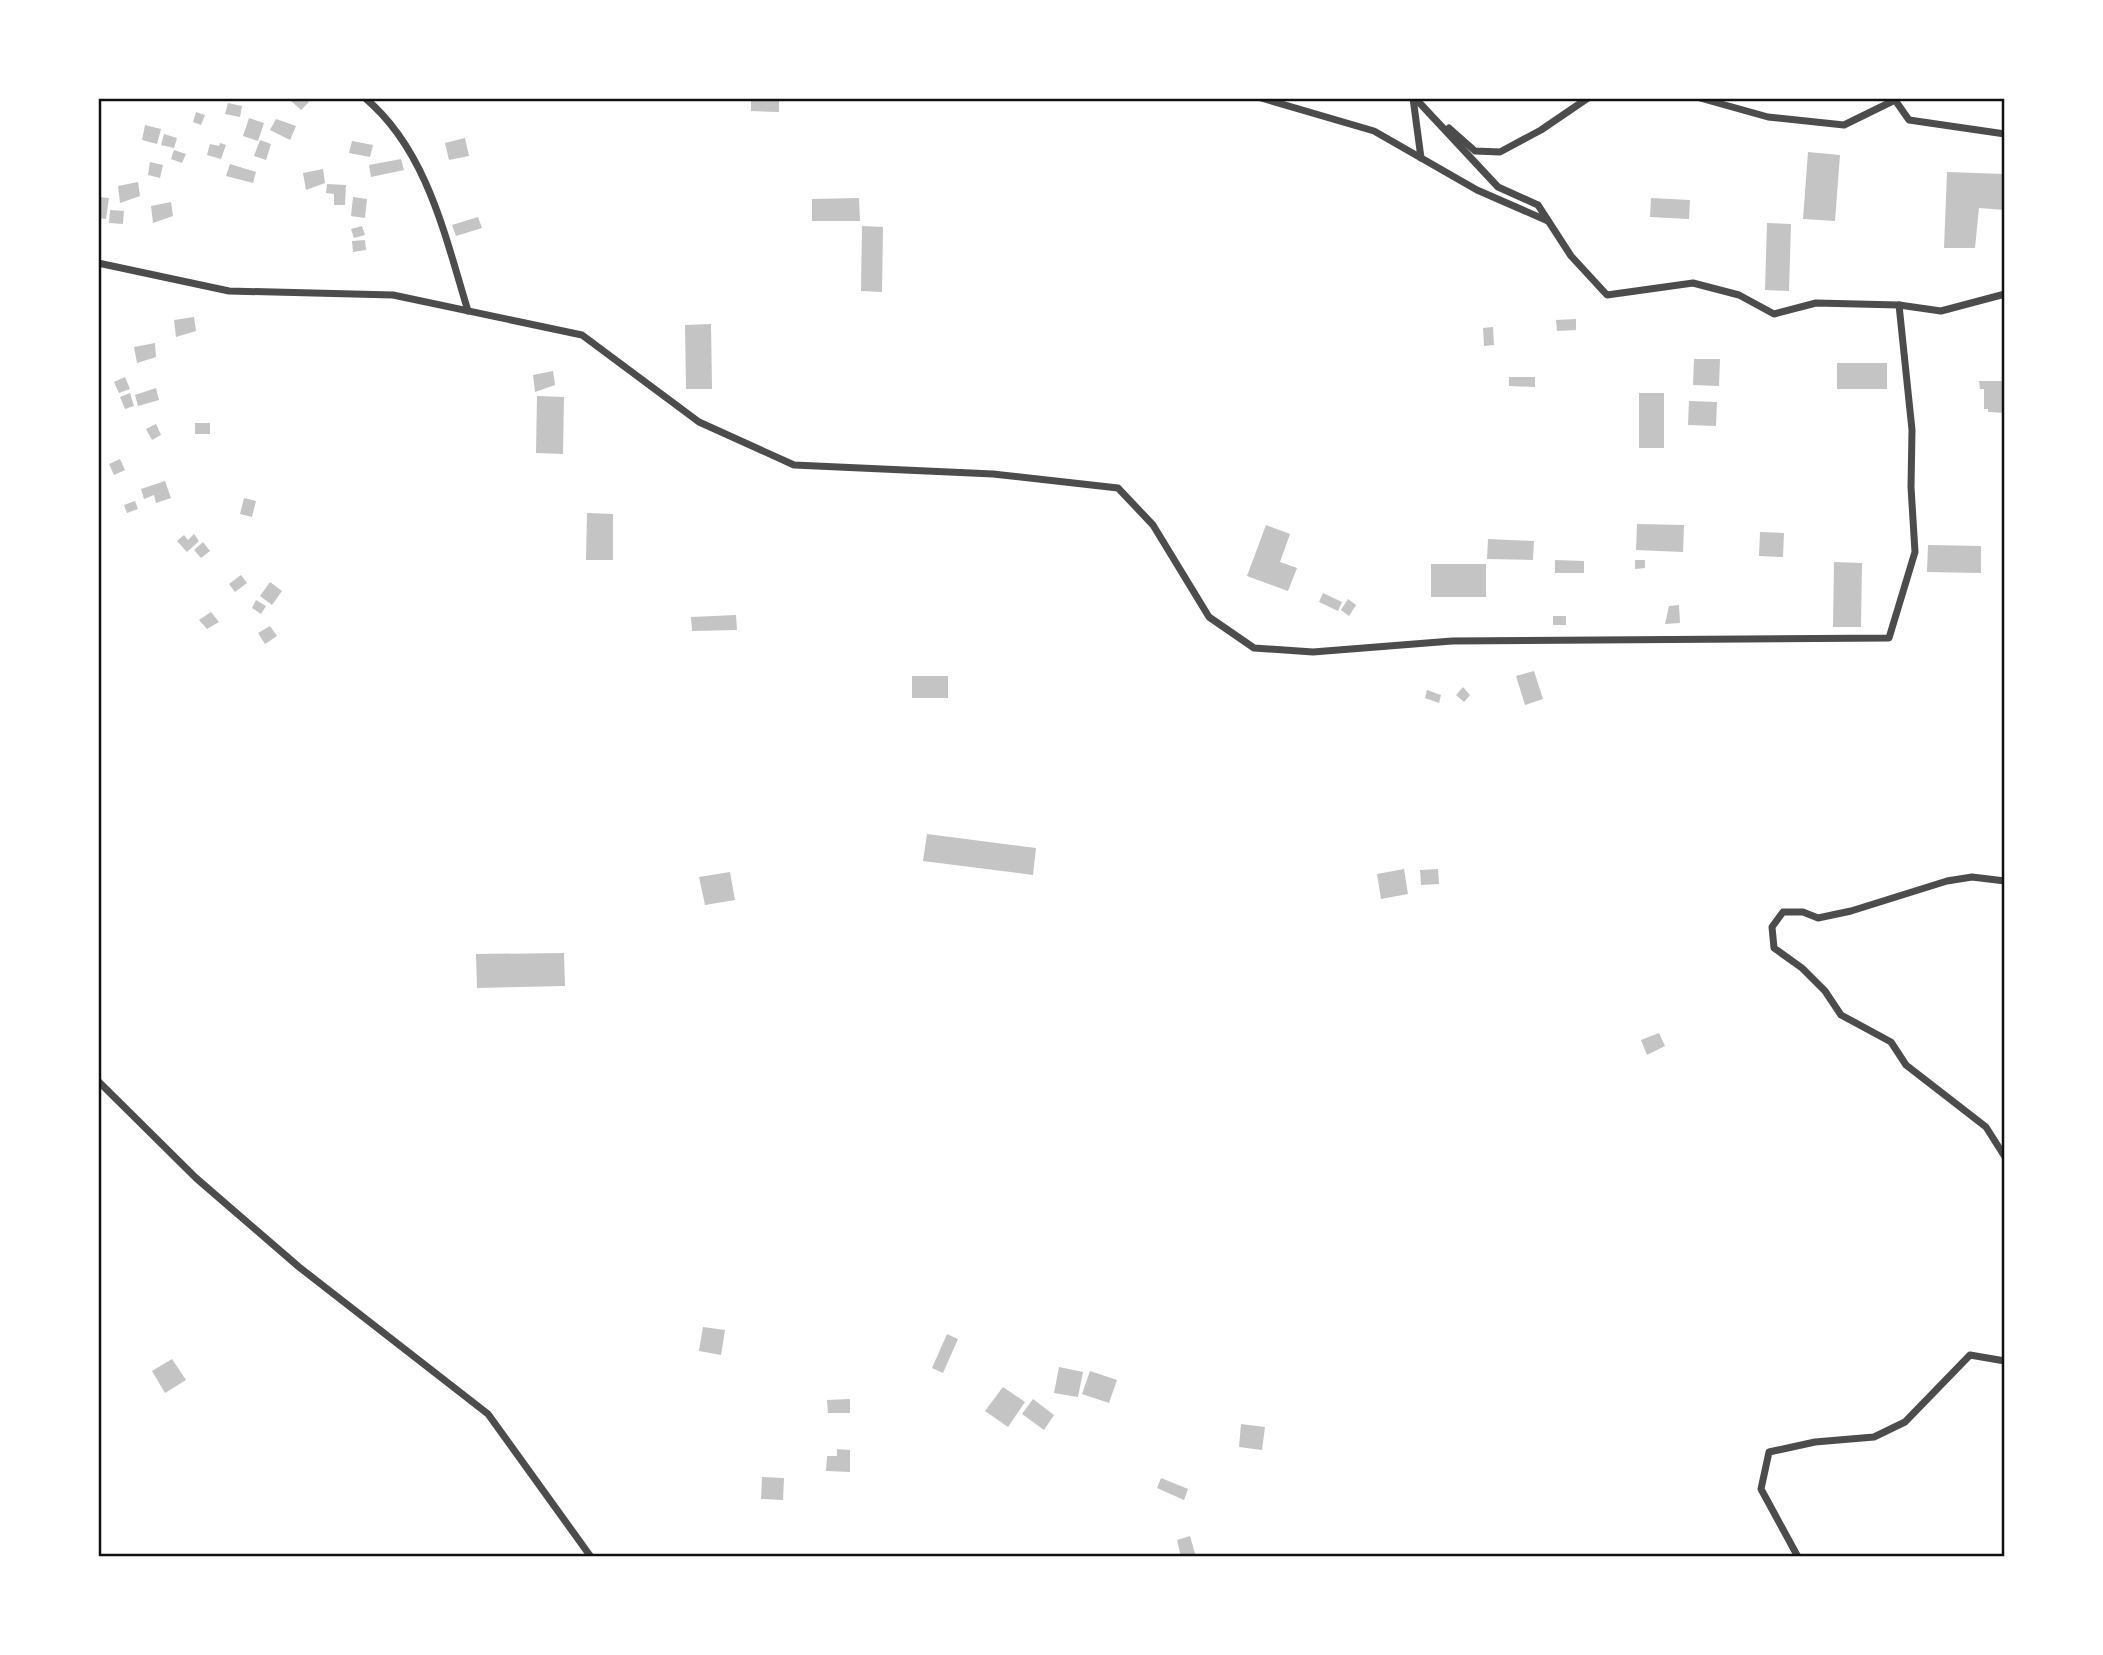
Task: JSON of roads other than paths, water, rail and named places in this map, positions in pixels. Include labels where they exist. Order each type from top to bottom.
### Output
[{"type":"street","points":[[365,98],[380,111],[420,168],[468,311]]},
{"type":"street","points":[[1261,98],[1374,131],[1496,200],[1549,221]]},
{"type":"street","points":[[1414,98],[1421,158]]},
{"type":"street","points":[[1414,98],[1475,151],[1500,152],[1541,130],[1588,98]]},
{"type":"street","points":[[1414,98],[1498,187],[1538,205],[1572,256],[1607,295],[1693,283],[1739,295],[1774,314],[1816,303],[1899,305],[1941,311],[2005,294]]},
{"type":"street","points":[[1700,98],[1768,117],[1844,125],[1895,99],[1909,120],[2005,134]]},
{"type":"street","points":[[98,263],[229,291],[393,295],[582,335],[699,422],[794,465],[993,474],[1118,488],[1153,525],[1209,617],[1254,648],[1313,652],[1465,640],[1889,638],[1915,552],[1911,487],[1912,430],[1899,305]]},
{"type":"street","points":[[2005,881],[1972,877],[1948,881],[1851,911],[1818,918],[1803,912],[1783,912],[1772,928],[1774,948],[1802,968],[1825,991],[1841,1015],[1891,1042],[1906,1066],[1986,1127],[2005,1157]]},
{"type":"street","points":[[98,1081],[196,1178],[289,1258],[488,1414],[591,1557]]},
{"type":"street","points":[[1798,1557],[1761,1489],[1769,1452],[1815,1442],[1874,1437],[1905,1422],[1970,1355],[2005,1361]]}]
